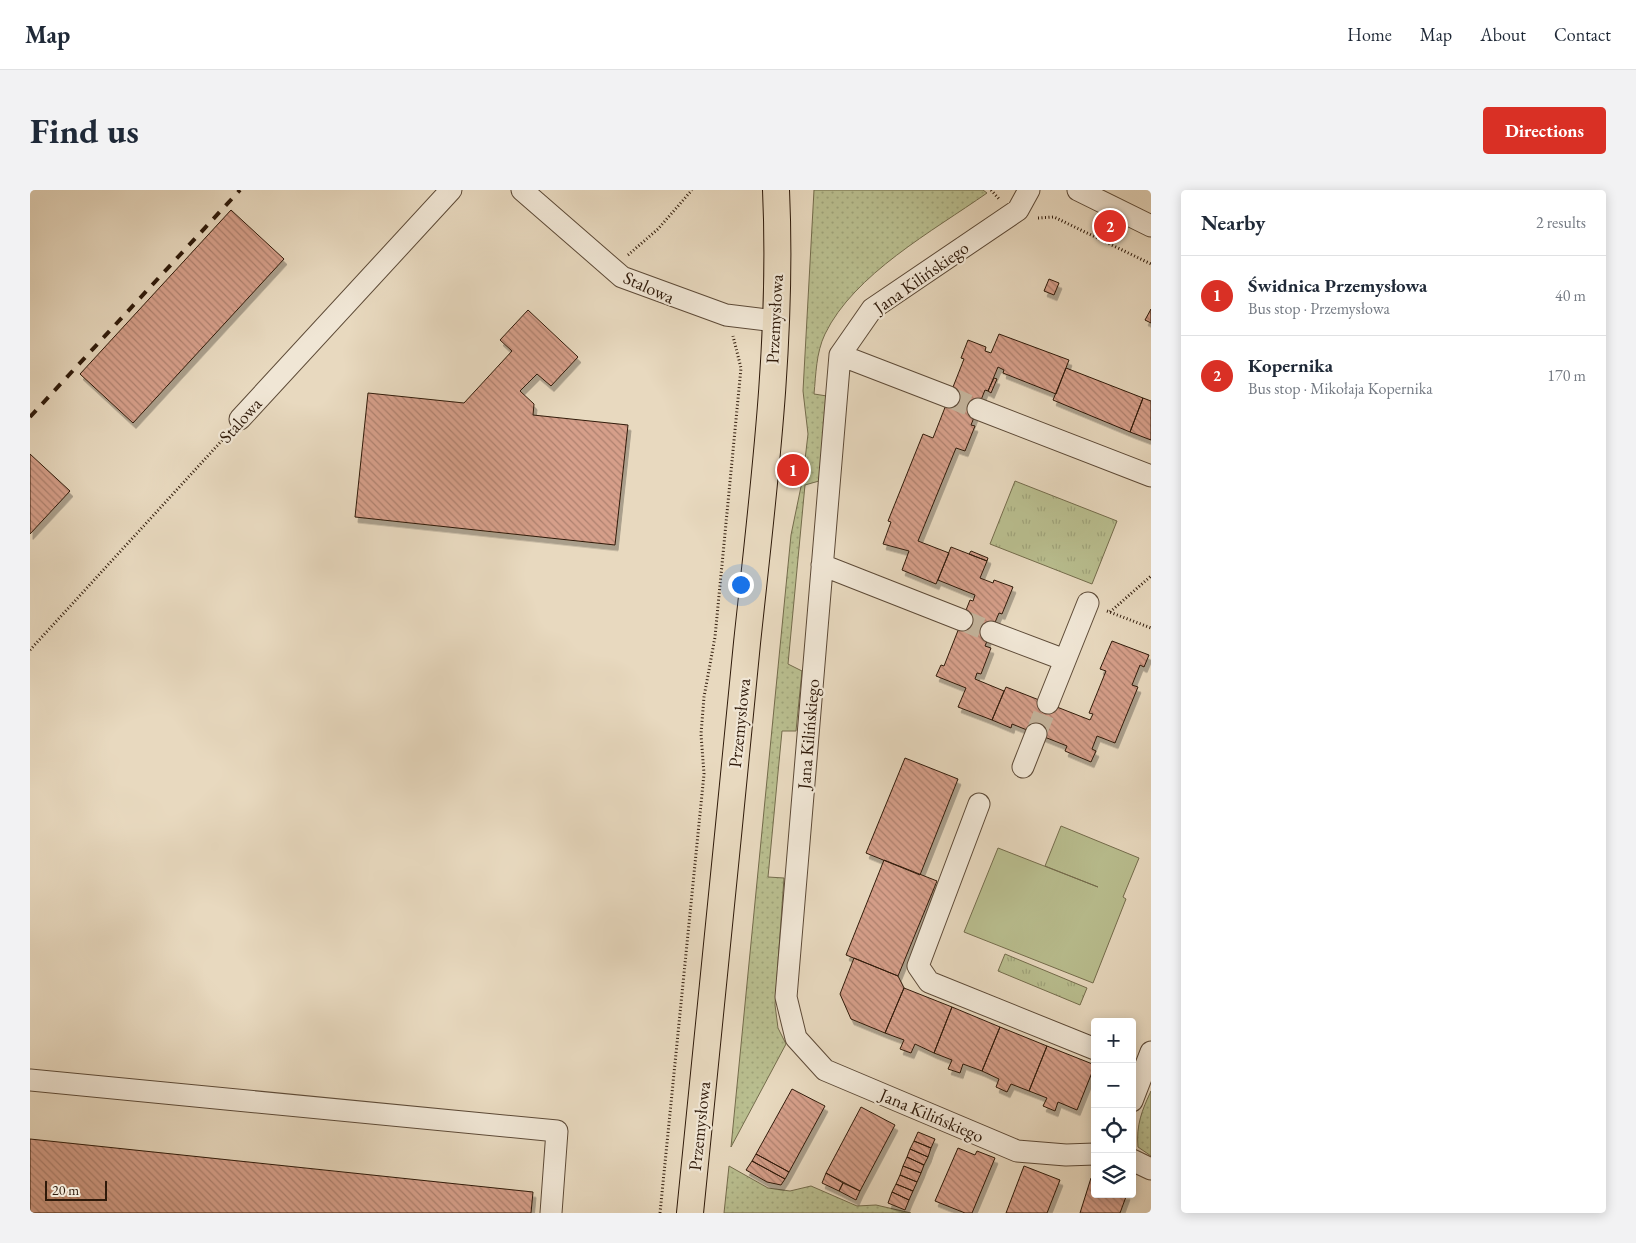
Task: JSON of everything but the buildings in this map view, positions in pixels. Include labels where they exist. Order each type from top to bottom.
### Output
[{"type":"main road","name":"Przemysłowa","points":[[690,1213],[758,541],[775,321],[778,231],[776,190]]},
{"type":"main road","name":"Przemysłowa","points":[[778,231],[784,190]]},
{"type":"street","name":"Stalowa","points":[[240,419],[451,190]]},
{"type":"street","name":"Stalowa","points":[[522,190],[622,277],[726,315],[775,321]]},
{"type":"street","name":"Jana Kilińskiego","points":[[1029,190],[1018,210],[872,309],[840,355],[786,997],[796,1038],[825,1070],[1017,1151],[1066,1155],[1091,1154]]},
{"type":"street","points":[[1078,190],[1151,226]]},
{"type":"street","points":[[840,355],[949,398]]},
{"type":"street","points":[[978,409],[1151,476]]},
{"type":"street","points":[[822,565],[962,620]]},
{"type":"street","points":[[1048,703],[1088,603]]},
{"type":"street","points":[[991,632],[1065,660]]},
{"type":"street","points":[[1023,767],[1036,734]]},
{"type":"street","points":[[980,804],[918,966],[929,982],[1091,1047]]},
{"type":"street","points":[[1136,1085],[1142,1062]]},
{"type":"street","points":[[30,1080],[557,1131],[551,1213]]},
{"type":"street","points":[[1136,1162],[1151,1168]]},
{"type":"path","points":[[612,268],[658,229],[692,190]]},
{"type":"path","points":[[992,190],[1000,201]]},
{"type":"path","points":[[1034,218],[1054,217],[1151,264]]},
{"type":"path","points":[[660,1213],[704,774],[702,734],[704,697],[715,637],[742,368],[736,342],[728,330]]},
{"type":"path","name":"Stalowa","points":[[30,650],[240,419]]},
{"type":"path","points":[[1110,612],[1151,576]]},
{"type":"path","points":[[1088,603],[1151,628]]},
{"type":"green space","points":[[814,190],[983,190],[987,193],[920,238],[875,273],[838,312],[825,334],[820,349],[814,394],[827,396],[819,481],[805,485],[788,664],[802,671],[796,731],[782,731],[768,877],[784,878],[775,1005],[778,1028],[786,1044],[731,1147],[791,535],[803,477],[808,434],[803,391]]},
{"type":"green space","points":[[1015,481],[1117,521],[1092,584],[990,544]]},
{"type":"green space","points":[[1061,826],[1139,858],[1123,897],[1126,899],[1093,983],[964,932],[998,848],[1098,887],[1045,866]]},
{"type":"green space","points":[[1005,954],[1087,988],[1080,1005],[998,971]]},
{"type":"green space","points":[[1151,1091],[1151,1156],[1138,1147],[1138,1132],[1140,1118]]},
{"type":"green space","points":[[729,1166],[768,1188],[790,1191],[811,1186],[857,1206],[876,1205],[911,1213],[724,1213]]},
{"type":"tunnel","points":[[949,397],[978,409]]},
{"type":"tunnel","points":[[962,620],[991,632]]},
{"type":"tunnel","points":[[1036,734],[1048,703]]},
{"type":"railway","points":[[30,417],[240,190]]},
{"type":"place","name":"Kopernika","points":[[1110,226]]},
{"type":"place","name":"Świdnica Przemysłowa","points":[[793,470]]}]
